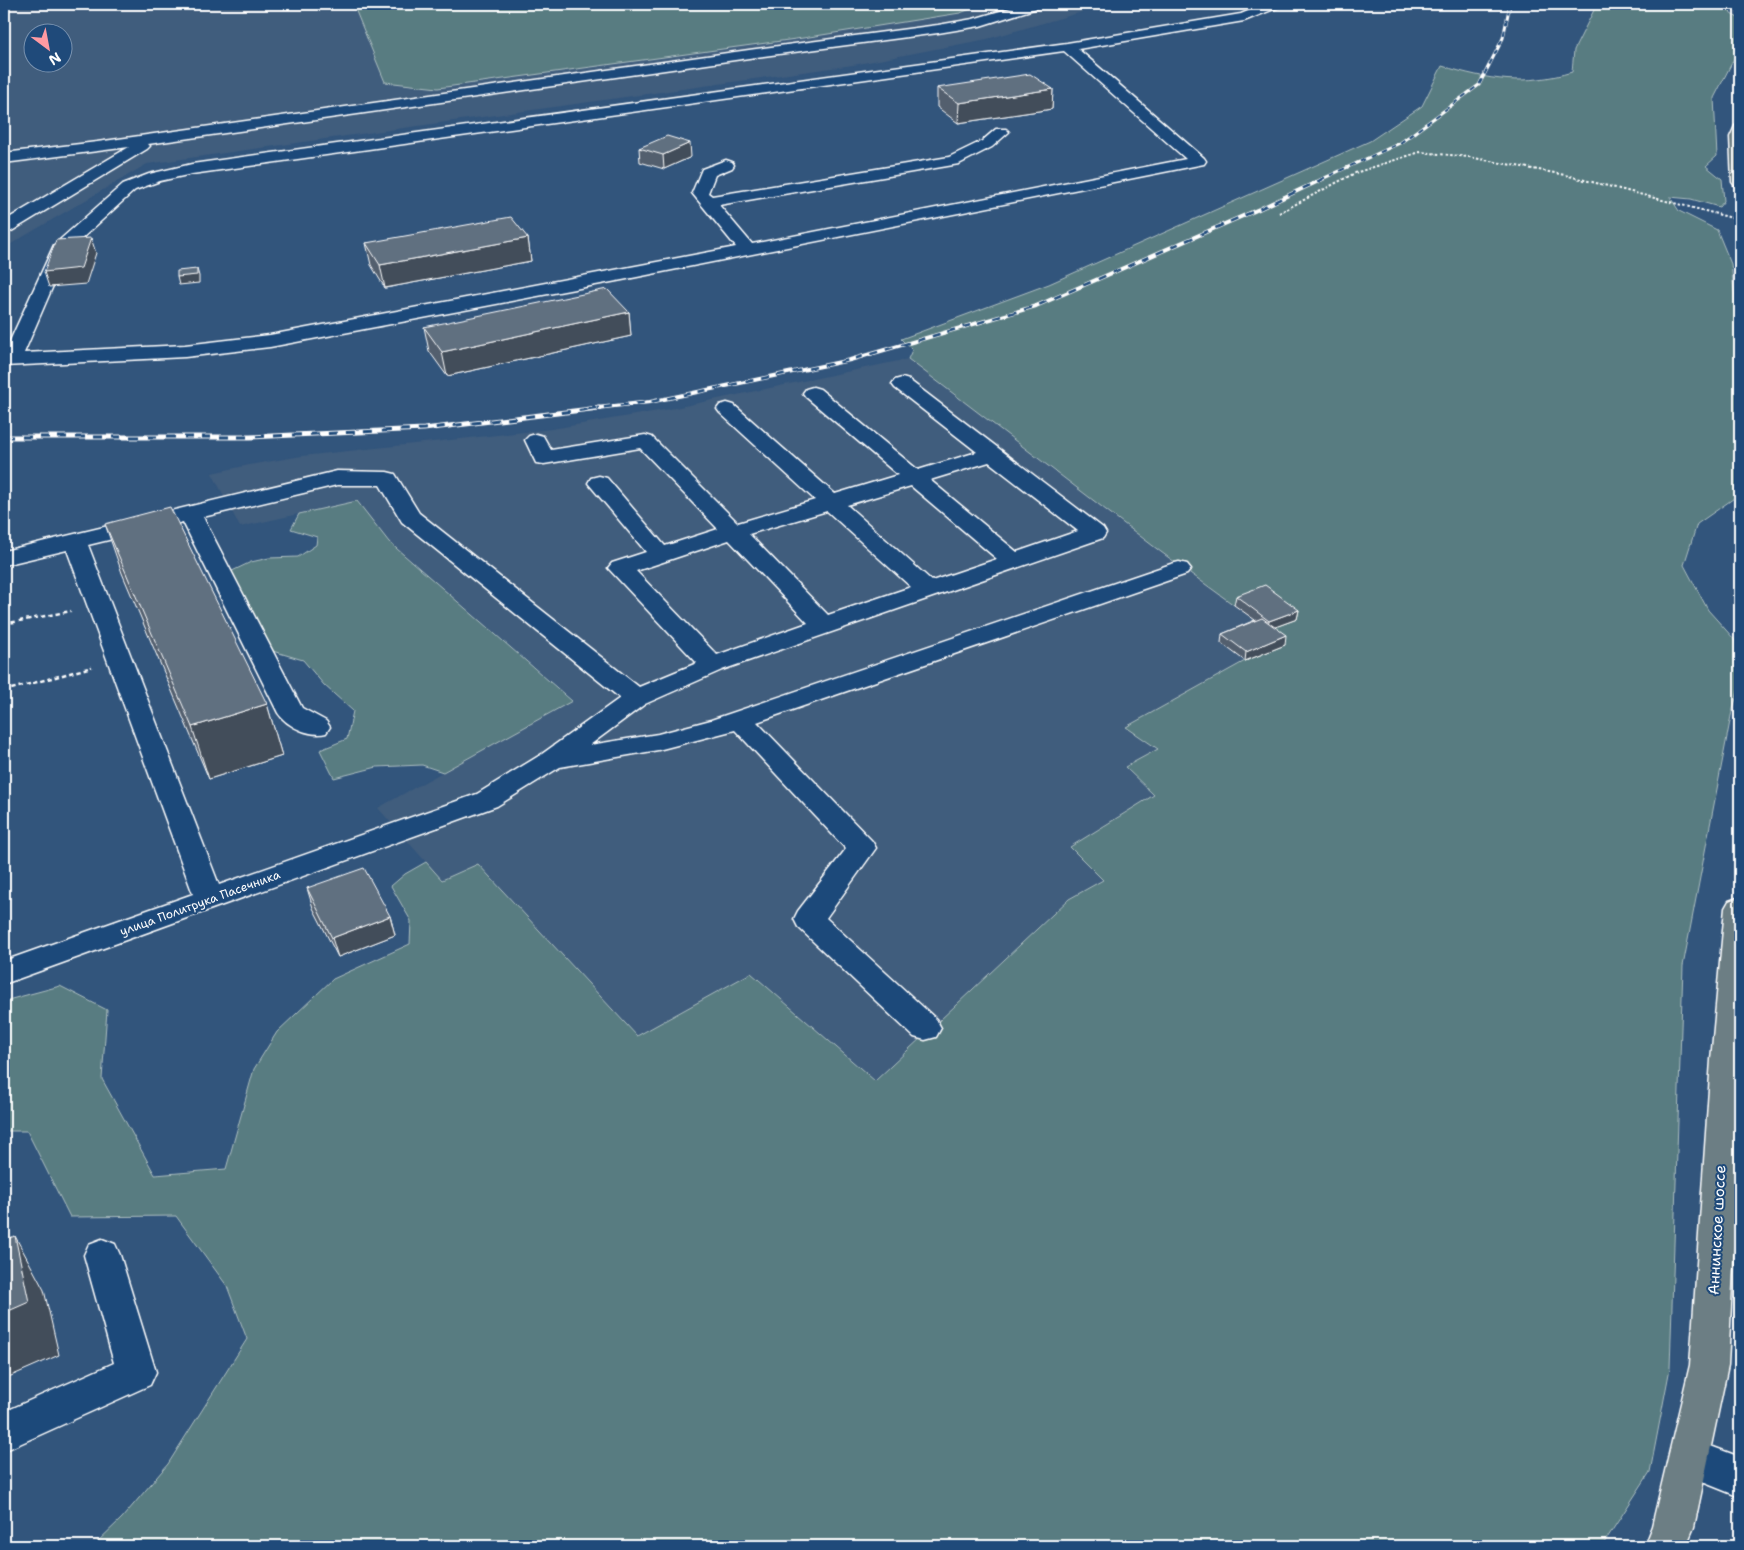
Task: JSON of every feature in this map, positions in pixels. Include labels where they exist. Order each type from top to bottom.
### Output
[{"type":"main road","points":[[1739,134],[1740,182]]},
{"type":"main road","name":"Аннинское шоссе","points":[[1665,1546],[1674,1527],[1709,1365],[1727,1060],[1740,908]]},
{"type":"street","points":[[4,158],[154,139],[736,55],[938,29],[975,23],[1036,4]]},
{"type":"street","points":[[1067,47],[1198,161],[748,250],[270,341],[184,351],[7,360],[60,249],[129,187],[155,177],[192,169],[1067,47],[1244,17],[1275,4]]},
{"type":"street","points":[[708,202],[953,161],[988,144],[1001,132]]},
{"type":"street","points":[[4,228],[154,139]]},
{"type":"street","points":[[726,164],[708,172],[700,193],[748,250]]},
{"type":"street","points":[[902,384],[993,454]]},
{"type":"street","points":[[813,393],[1014,561]]},
{"type":"street","points":[[727,408],[928,590]]},
{"type":"street","points":[[536,440],[544,458],[645,441],[823,624]]},
{"type":"street","points":[[713,665],[620,568],[660,554],[832,504],[993,454]]},
{"type":"street","name":"улица Политрука Пасечника","points":[[4,973],[487,800],[552,760],[636,698],[713,665],[823,624],[1095,533],[993,454]]},
{"type":"street","points":[[4,558],[337,478],[387,479],[410,518],[636,698]]},
{"type":"street","points":[[599,483],[660,554]]},
{"type":"street","points":[[190,513],[291,713],[317,727]]},
{"type":"street","points":[[74,540],[210,900]]},
{"type":"street","points":[[552,760],[658,742],[740,720],[1179,569]]},
{"type":"street","points":[[740,720],[862,848],[809,919],[925,1028]]},
{"type":"street","points":[[4,1432],[136,1372],[102,1255]]},
{"type":"street","points":[[1689,1457],[1740,1477]]},
{"type":"path","points":[[1279,212],[1355,173],[1420,152],[1469,157],[1565,175],[1740,220]]},
{"type":"path","points":[[4,624],[63,614],[99,604]]},
{"type":"path","points":[[4,691],[120,660]]},
{"type":"shaded area","points":[[4,4],[1110,4],[987,39],[853,65],[147,164],[4,248]]},
{"type":"shaded area","points":[[908,359],[1161,552],[1234,605],[1297,619],[1285,645],[1245,661],[1127,727],[1158,749],[1155,795],[1071,847],[1103,880],[1069,899],[875,1081],[751,973],[637,1036],[478,864],[442,880],[378,808],[572,700],[389,542],[357,501],[240,527],[212,473],[302,456],[552,429],[670,409]]},
{"type":"green space","points":[[353,4],[984,4],[960,13],[803,38],[438,88],[385,82]]},
{"type":"green space","points":[[1597,4],[1740,4],[1740,6],[1730,11],[1731,14],[1740,19],[1740,47],[1714,98],[1717,156],[1706,166],[1722,179],[1724,201],[1719,207],[1691,199],[1670,197],[1679,211],[1717,230],[1731,264],[1739,334],[1740,494],[1697,524],[1684,565],[1708,610],[1734,639],[1740,662],[1740,684],[1731,716],[1683,966],[1670,1368],[1650,1472],[1602,1546],[93,1546],[122,1518],[168,1464],[247,1339],[227,1286],[176,1216],[70,1217],[27,1131],[4,1131],[4,1001],[60,986],[107,1010],[102,1079],[155,1175],[226,1169],[254,1069],[277,1032],[333,979],[410,944],[411,921],[391,886],[405,874],[426,862],[442,880],[478,864],[637,1036],[751,973],[875,1081],[1069,899],[1103,880],[1070,847],[1154,795],[1125,767],[1158,749],[1126,727],[1245,661],[1284,644],[1267,630],[1263,594],[1234,605],[1161,552],[908,359],[912,350],[901,339],[1049,284],[1370,141],[1422,106],[1442,66],[1475,75],[1507,80],[1539,79],[1572,72],[1574,50]]},
{"type":"green space","points":[[357,501],[389,542],[572,701],[443,772],[422,765],[377,767],[334,778],[320,750],[347,739],[353,711],[324,685],[303,660],[269,650],[230,572],[251,562],[269,558],[298,557],[316,545],[317,537],[291,529],[299,514]]},
{"type":"building","points":[[1030,74],[1053,89],[959,103],[937,88]]},
{"type":"building","points":[[667,136],[690,143],[663,155],[639,148]]},
{"type":"building","points":[[511,217],[528,238],[380,265],[366,243]]},
{"type":"building","points":[[91,238],[81,268],[44,272],[56,240]]},
{"type":"building","points":[[197,269],[197,275],[177,277],[177,271]]},
{"type":"building","points":[[607,289],[629,312],[442,352],[424,327]]},
{"type":"building","points":[[170,507],[267,704],[192,727],[105,524]]},
{"type":"building","points":[[1265,585],[1299,610],[1269,621],[1236,596]]},
{"type":"building","points":[[1262,618],[1286,635],[1246,652],[1222,634]]},
{"type":"building","points":[[364,868],[390,916],[332,938],[307,888]]},
{"type":"building","points":[[15,1236],[29,1302],[4,1313],[4,1240]]},
{"type":"railway","points":[[1320,180],[1400,143],[1479,85],[1503,38],[1510,4]]},
{"type":"railway","points":[[588,409],[650,402],[850,360],[1036,306],[1259,209],[1323,179]]},
{"type":"railway","points":[[4,437],[250,437],[424,429],[599,408]]}]
